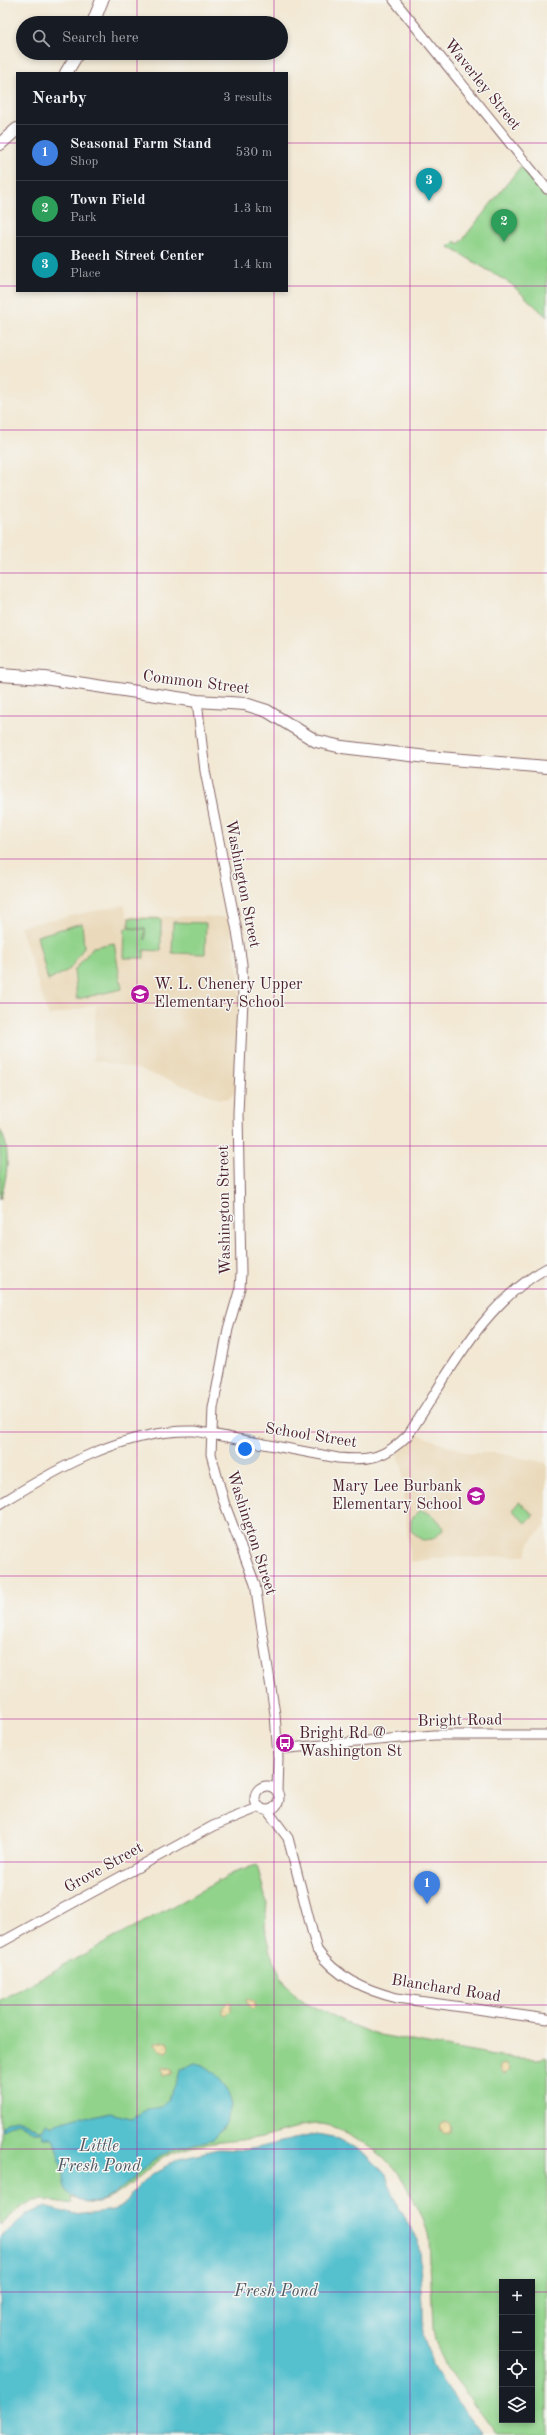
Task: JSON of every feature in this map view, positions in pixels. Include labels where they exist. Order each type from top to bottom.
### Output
[{"type":"main road","points":[[96,16],[102,0]]},
{"type":"main road","points":[[67,72],[74,60]]},
{"type":"main road","points":[[0,144],[16,131]]},
{"type":"main road","name":"Common Street","points":[[0,675],[44,678],[197,701],[256,706],[316,741],[342,747],[427,757],[547,767]]},
{"type":"street","name":"Waverley Street","points":[[394,0],[547,189]]},
{"type":"street","name":"Washington Street","points":[[197,701],[205,771],[240,948],[243,999],[238,1114],[242,1273],[240,1288],[228,1329],[210,1434],[211,1454],[218,1485],[255,1584],[272,1686],[278,1753],[277,1791]]},
{"type":"street","name":"School Street","points":[[0,1504],[61,1468],[110,1447],[169,1431],[195,1431],[360,1460],[370,1459],[389,1452],[408,1435],[487,1317],[523,1283],[547,1268]]},
{"type":"street","name":"Bright Road","points":[[278,1753],[434,1735],[547,1735]]},
{"type":"street","name":"Washington Street","points":[[266,1787],[278,1753]]},
{"type":"street","points":[[266,1787],[277,1791],[279,1798],[277,1806],[263,1809],[256,1797],[259,1790],[266,1787]]},
{"type":"street","name":"Grove Street","points":[[0,1943],[224,1820],[256,1797]]},
{"type":"street","name":"Blanchard Road","points":[[277,1806],[276,1813],[280,1826]]},
{"type":"street","name":"Grove Street","points":[[224,1820],[263,1809]]},
{"type":"street","name":"Blanchard Road","points":[[263,1809],[280,1826],[288,1838],[317,1950],[324,1961],[346,1978],[379,1994],[397,1998],[547,2019]]},
{"type":"shaded area","name":"W. L. Chenery Upper Elementary School","points":[[124,905],[127,916],[225,917],[229,919],[240,983],[236,1090],[230,1098],[220,1099],[138,1069],[93,1060],[96,1005],[48,1016],[20,926]]},
{"type":"shaded area","name":"Mary Lee Burbank Elementary School","points":[[416,1434],[470,1453],[499,1453],[547,1463],[547,1524],[531,1541],[525,1556],[438,1558],[411,1562],[403,1498],[405,1493],[402,1467],[398,1458],[399,1453]]},
{"type":"green space","points":[[521,166],[547,199],[547,317],[511,284],[449,247],[455,241],[459,244]]},
{"type":"green space","points":[[129,918],[161,919],[161,951],[144,950],[144,958],[124,958],[125,928],[145,929],[129,928]]},
{"type":"green space","points":[[173,922],[206,923],[205,954],[172,953]]},
{"type":"green space","points":[[82,923],[84,947],[70,969],[48,981],[37,936]]},
{"type":"green space","points":[[114,943],[122,989],[77,999],[74,971],[93,947]]},
{"type":"green space","points":[[0,1130],[6,1146],[7,1164],[5,1182],[0,1199]]},
{"type":"green space","points":[[519,1502],[534,1515],[526,1523],[512,1510]]},
{"type":"green space","points":[[419,1510],[434,1517],[442,1526],[443,1530],[433,1539],[423,1540],[411,1531],[411,1520]]},
{"type":"green space","points":[[257,1865],[267,1904],[265,1926],[273,1960],[286,1985],[301,2001],[374,2034],[500,2057],[537,2059],[547,2057],[547,2435],[497,2435],[446,2366],[435,2341],[433,2328],[429,2238],[417,2207],[405,2184],[384,2158],[362,2142],[334,2127],[322,2124],[311,2124],[256,2138],[204,2144],[183,2149],[160,2160],[113,2196],[101,2201],[87,2202],[72,2197],[73,2204],[40,2200],[26,2204],[0,2226],[0,2000],[239,1870]]},
{"type":"sand","points":[[249,1999],[254,2003],[255,2008],[253,2010],[250,2009],[246,2000]]},
{"type":"sand","points":[[229,2001],[231,2003],[231,2011],[226,2016],[223,2014],[223,2007]]},
{"type":"sand","points":[[156,2042],[168,2042],[170,2047],[166,2052],[161,2051],[155,2045]]},
{"type":"sand","points":[[502,2065],[506,2065],[508,2069],[506,2073],[502,2073],[500,2071],[500,2067]]},
{"type":"sand","points":[[162,2069],[172,2069],[172,2074],[163,2076]]},
{"type":"sand","points":[[444,2123],[448,2123],[450,2124],[450,2132],[444,2133],[441,2130],[441,2126]]},
{"type":"water","name":"Little Fresh Pond","points":[[194,2063],[201,2064],[214,2072],[224,2085],[232,2105],[226,2123],[214,2139],[174,2149],[154,2160],[114,2195],[97,2202],[80,2201],[67,2192],[63,2186],[63,2171],[53,2138],[44,2138],[43,2133],[34,2133],[18,2123],[12,2124],[0,2131],[1,2127],[8,2121],[17,2119],[39,2131],[43,2130],[46,2124],[53,2127],[56,2123],[81,2116],[94,2117],[110,2113],[131,2118],[150,2108],[161,2106],[167,2101],[176,2084],[180,2071]]},
{"type":"water","name":"Fresh Pond","points":[[317,2134],[338,2138],[356,2148],[370,2158],[386,2175],[398,2207],[418,2239],[423,2303],[423,2336],[432,2363],[447,2388],[483,2435],[0,2435],[0,2238],[28,2213],[39,2208],[45,2207],[76,2215],[113,2210],[125,2204],[132,2193],[151,2174],[181,2158],[218,2149],[247,2150]]},
{"type":"place","name":"Beech Street Center","points":[[429,201]]},
{"type":"place","name":"Town Field","points":[[504,242]]},
{"type":"place","name":"W. L. Chenery Upper Elementary School","points":[[140,994]]},
{"type":"place","name":"Mary Lee Burbank Elementary School","points":[[476,1496]]},
{"type":"place","name":"Bright Rd @ Washington St","points":[[285,1743]]},
{"type":"place","name":"Seasonal Farm Stand","points":[[427,1904]]}]
